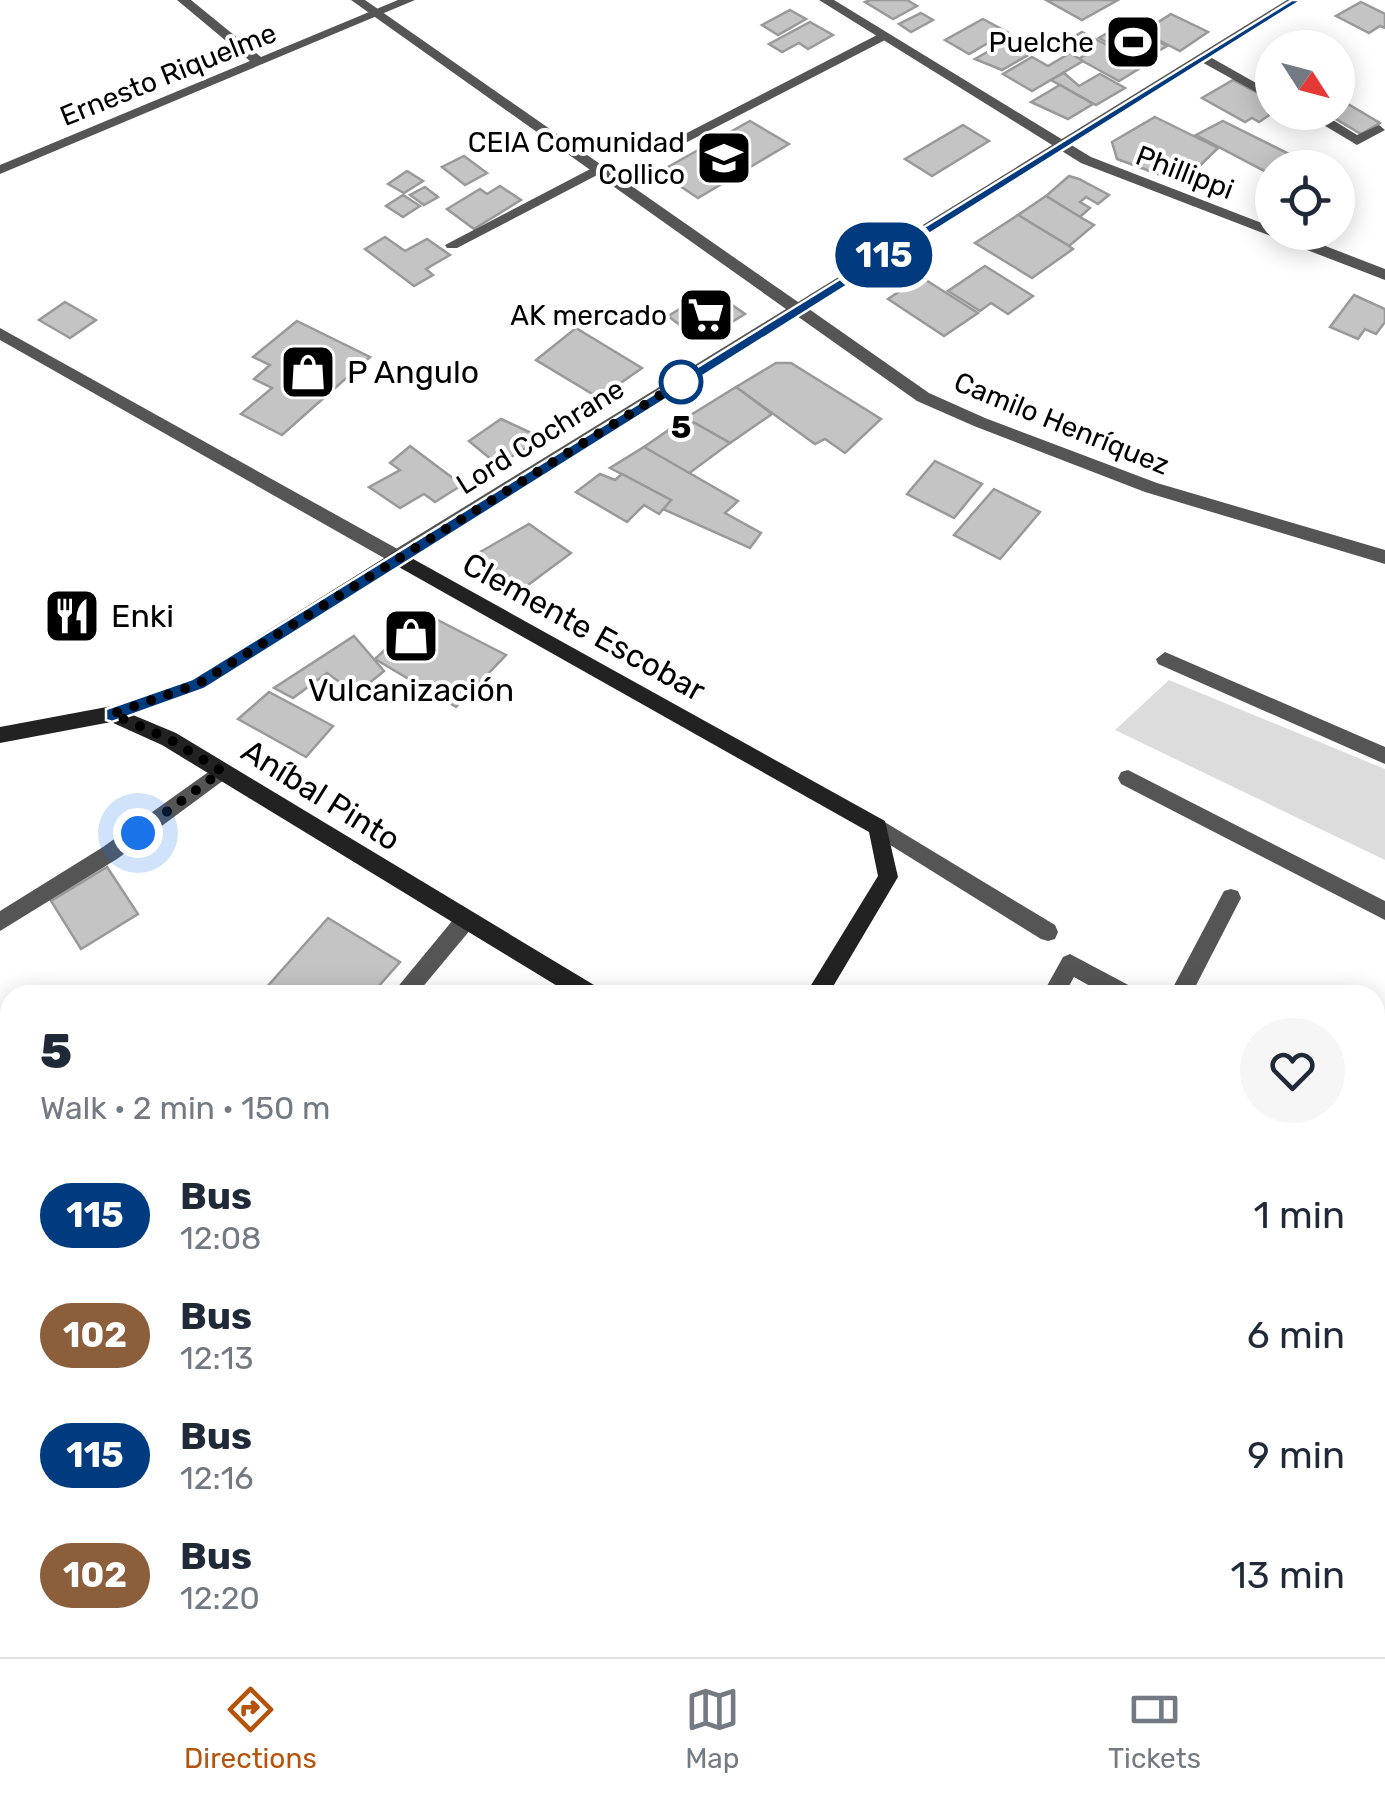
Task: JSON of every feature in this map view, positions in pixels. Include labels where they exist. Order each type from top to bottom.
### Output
[{"type":"main road","name":"Lord Cochrane","points":[[112,714],[198,684],[398,556]]},
{"type":"main road","name":"Clemente Escobar","points":[[398,556],[878,827]]},
{"type":"main road","points":[[0,735],[112,714]]},
{"type":"main road","name":"Aníbal Pinto","points":[[112,714],[169,739],[464,922],[574,985]]},
{"type":"main road","points":[[822,985],[888,877],[878,827]]},
{"type":"street","points":[[184,0],[260,63]]},
{"type":"street","name":"Camilo Henríquez","points":[[357,0],[923,397],[1011,438],[1235,517],[1385,557]]},
{"type":"street","name":"Ernesto Riquelme","points":[[0,170],[410,0]]},
{"type":"street","name":"Phillippi","points":[[825,0],[1086,160],[1255,225]]},
{"type":"street","name":"Lord Cochrane","points":[[398,556],[1296,0]]},
{"type":"street","points":[[658,152],[884,37]]},
{"type":"street","points":[[1203,57],[1255,87]]},
{"type":"street","points":[[1340,130],[1357,140],[1379,129]]},
{"type":"street","points":[[452,245],[598,168]]},
{"type":"street","name":"Phillippi","points":[[1320,250],[1385,275]]},
{"type":"street","name":"Clemente Escobar","points":[[0,333],[398,556]]},
{"type":"street","points":[[1165,660],[1385,756]]},
{"type":"street","points":[[0,922],[110,853],[222,771]]},
{"type":"street","points":[[1128,778],[1385,911]]},
{"type":"street","name":"Clemente Escobar","points":[[878,827],[1048,932]]},
{"type":"street","points":[[1185,985],[1231,898]]},
{"type":"street","points":[[410,985],[464,922]]},
{"type":"street","points":[[1058,985],[1070,964],[1108,985]]},
{"type":"shaded area","points":[[1169,680],[1385,769],[1385,860],[1115,730]]},
{"type":"building","points":[[907,0],[917,6],[893,19],[865,2]]},
{"type":"building","points":[[1046,0],[1118,0],[1082,20]]},
{"type":"building","points":[[1361,2],[1385,14],[1385,28],[1380,26],[1369,33],[1336,16]]},
{"type":"building","points":[[790,10],[806,19],[778,35],[762,25]]},
{"type":"building","points":[[921,13],[933,20],[911,32],[899,24]]},
{"type":"building","points":[[1171,14],[1208,32],[1180,51],[1143,32]]},
{"type":"building","points":[[983,19],[1007,32],[969,54],[945,40]]},
{"type":"building","points":[[810,22],[833,35],[808,49],[799,43],[782,52],[769,44]]},
{"type":"building","name":"Puelche","points":[[1124,23],[1167,46],[1141,61],[1099,38]]},
{"type":"building","points":[[1082,32],[1145,65],[1119,81],[1079,59],[1088,53],[1079,48],[1070,53],[1057,47]]},
{"type":"building","points":[[1010,39],[1030,54],[1002,70],[975,59]]},
{"type":"building","points":[[1070,53],[1083,61],[1032,91],[1003,74],[1032,57],[1048,66]]},
{"type":"building","points":[[1064,73],[1079,86],[1100,74],[1125,88],[1096,105],[1051,80]]},
{"type":"building","points":[[1233,80],[1255,92],[1255,120],[1245,122],[1202,98]]},
{"type":"building","points":[[1060,85],[1093,104],[1068,119],[1031,102]]},
{"type":"building","points":[[1355,108],[1380,123],[1361,134],[1354,130]]},
{"type":"building","points":[[1155,117],[1218,148],[1182,183],[1117,159],[1112,142]]},
{"type":"building","name":"CEIA Comunidad Collico","points":[[750,121],[789,144],[698,198],[659,172]]},
{"type":"building","points":[[1223,121],[1281,150],[1255,150],[1255,166],[1196,135]]},
{"type":"building","points":[[963,125],[989,141],[932,176],[905,159]]},
{"type":"building","points":[[464,156],[487,173],[465,185],[442,167]]},
{"type":"building","points":[[407,171],[423,181],[404,193],[388,184]]},
{"type":"building","points":[[1069,176],[1109,195],[1098,204],[1086,197],[1080,202],[1090,208],[1080,217],[1046,196]]},
{"type":"building","points":[[500,186],[521,200],[474,229],[447,209],[480,189],[487,194]]},
{"type":"building","points":[[425,187],[438,197],[424,205],[410,195]]},
{"type":"building","points":[[403,195],[420,206],[403,217],[386,206]]},
{"type":"building","points":[[1046,196],[1094,225],[1069,246],[1018,215]]},
{"type":"building","points":[[1018,215],[1073,249],[1032,278],[975,243]]},
{"type":"building","points":[[385,237],[405,251],[427,239],[450,255],[426,269],[433,275],[414,286],[365,249]]},
{"type":"building","points":[[985,266],[1033,296],[1008,314],[991,303],[980,311],[948,291]]},
{"type":"building","points":[[921,277],[978,313],[944,336],[888,299]]},
{"type":"building","name":"AK mercado","points":[[711,290],[745,314],[701,341],[668,316]]},
{"type":"building","points":[[1354,295],[1385,309],[1385,322],[1376,334],[1365,329],[1358,339],[1330,327]]},
{"type":"building","points":[[65,302],[96,320],[70,338],[39,320]]},
{"type":"building","name":"P Angulo","points":[[297,321],[370,357],[282,435],[241,414],[272,388],[254,379],[270,365],[253,357]]},
{"type":"building","points":[[576,328],[642,368],[599,398],[536,360]]},
{"type":"building","points":[[776,363],[791,363],[881,419],[845,453],[825,439],[815,444],[736,387]]},
{"type":"building","points":[[736,387],[772,414],[730,443],[686,418]]},
{"type":"building","points":[[686,418],[730,443],[688,474],[644,447]]},
{"type":"building","points":[[501,419],[542,438],[498,465],[469,441]]},
{"type":"building","points":[[410,446],[462,485],[435,502],[424,494],[400,508],[369,487],[400,470],[390,463]]},
{"type":"building","points":[[644,447],[738,501],[725,513],[761,533],[750,548],[663,509],[671,500],[610,468]]},
{"type":"building","points":[[935,461],[982,484],[954,518],[907,494]]},
{"type":"building","points":[[600,474],[615,480],[622,474],[671,500],[659,514],[644,505],[627,522],[576,492]]},
{"type":"building","points":[[994,489],[1040,512],[1000,559],[954,535]]},
{"type":"building","points":[[529,524],[571,553],[524,588],[475,555]]},
{"type":"building","points":[[424,613],[506,655],[456,707],[375,659]]},
{"type":"building","points":[[354,636],[384,671],[356,694],[327,673],[293,698],[274,688]]},
{"type":"building","points":[[269,692],[333,726],[306,757],[238,719]]},
{"type":"building","points":[[107,867],[138,914],[81,949],[51,901]]},
{"type":"building","points":[[328,918],[400,962],[380,985],[269,985]]},
{"type":"bus line","name":"115","points":[[112,714],[198,684],[1296,0]]},
{"type":"place","name":"Puelche","points":[[1133,42]]},
{"type":"place","name":"CEIA Comunidad Collico","points":[[724,158]]},
{"type":"place","name":"AK mercado","points":[[706,315]]},
{"type":"place","name":"P Angulo","points":[[308,372]]},
{"type":"place","name":"5","points":[[681,382]]},
{"type":"place","name":"Enki","points":[[72,616]]},
{"type":"place","name":"Vulcanización","points":[[411,636]]},
{"type":"route","points":[[138,833],[222,771],[169,739],[112,714],[198,684],[681,382]]}]
